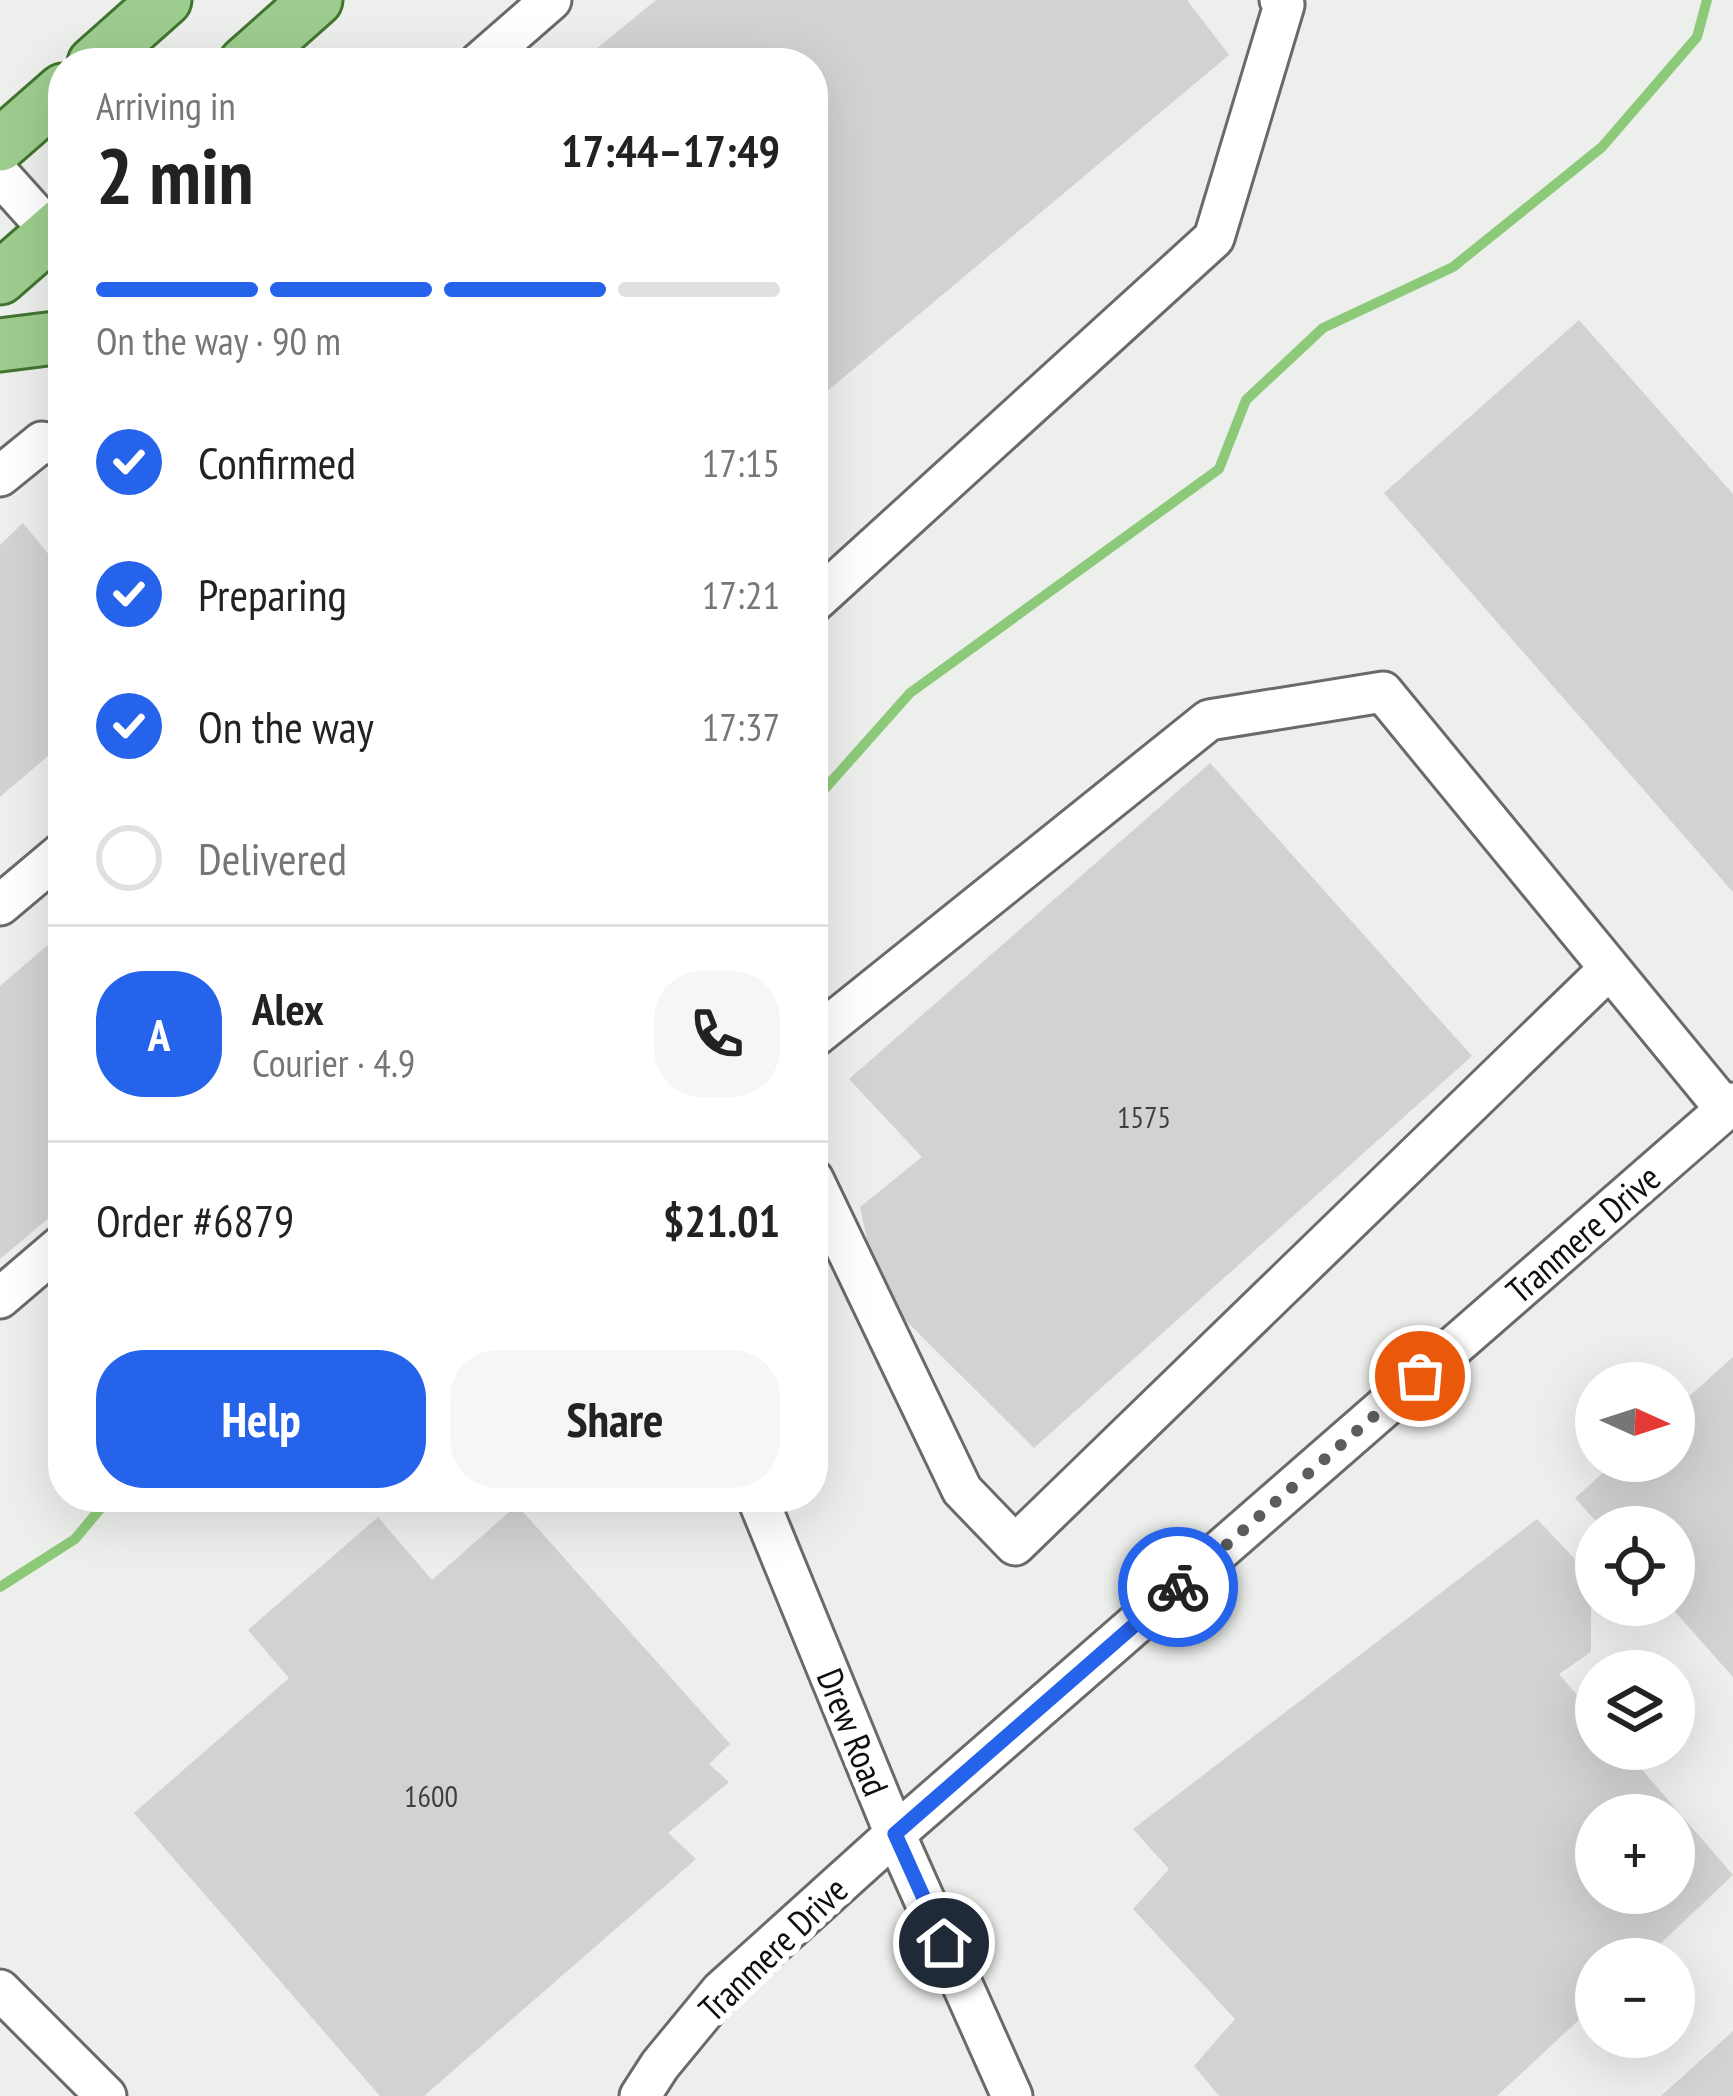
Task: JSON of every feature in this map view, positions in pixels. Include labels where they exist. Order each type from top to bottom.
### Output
[{"type":"main road","points":[[111,48],[165,0]]},
{"type":"main road","points":[[262,48],[316,0]]},
{"type":"main road","points":[[0,146],[48,103]]},
{"type":"main road","points":[[0,278],[48,242]]},
{"type":"main road","points":[[0,345],[48,339]]},
{"type":"street","points":[[496,48],[551,0]]},
{"type":"street","points":[[828,589],[1214,238],[1284,5],[1280,0]]},
{"type":"street","points":[[0,176],[48,223]]},
{"type":"street","points":[[0,476],[42,442],[48,443]]},
{"type":"street","points":[[828,1025],[1209,721],[1383,692],[1608,970],[1729,1107]]},
{"type":"street","points":[[0,905],[48,865]]},
{"type":"street","points":[[828,1210],[962,1490],[1016,1545],[1608,970]]},
{"type":"street","name":"Tranmere Drive","points":[[640,2096],[721,1991],[1729,1107]]},
{"type":"street","points":[[0,1298],[48,1257]]},
{"type":"street","name":"Drew Road","points":[[763,1512],[895,1834],[1012,2096]]},
{"type":"street","points":[[0,1990],[106,2096]]},
{"type":"building","points":[[656,0],[1187,0],[1229,55],[828,390],[828,48],[597,48]]},
{"type":"building","points":[[1579,320],[1733,494],[1733,892],[1384,493]]},
{"type":"building","points":[[23,523],[48,554],[48,756],[0,797],[0,545]]},
{"type":"building","points":[[1210,763],[1472,1056],[1034,1448],[879,1294],[860,1207],[922,1157],[849,1079]]},
{"type":"building","points":[[48,945],[48,1219],[0,1259],[0,986]]},
{"type":"building","points":[[1733,1357],[1733,1677],[1688,1626],[1695,1626],[1695,1506],[1582,1506],[1575,1498],[1593,1482],[1695,1482],[1695,1391]]},
{"type":"building","points":[[509,1512],[523,1512],[730,1744],[709,1764],[729,1782],[668,1833],[696,1859],[424,2096],[380,2096],[134,1813],[289,1678],[248,1630],[378,1517],[432,1580]]},
{"type":"building","points":[[1537,1519],[1575,1559],[1575,1626],[1591,1626],[1591,1650],[1575,1650],[1575,1663],[1559,1674],[1575,1693],[1575,1770],[1642,1770],[1663,1794],[1575,1794],[1575,1914],[1692,1914],[1666,1938],[1575,1938],[1575,2024],[1497,2096],[1219,2096],[1194,2066],[1235,2019],[1133,1909],[1169,1869],[1133,1829]]},
{"type":"building","points":[[1695,1831],[1733,1875],[1695,1911]]},
{"type":"building","points":[[1733,2031],[1733,2096],[1661,2096]]},
{"type":"waterway","points":[[828,785],[910,693],[1219,469],[1246,400],[1323,328],[1453,267],[1602,147],[1697,37],[1707,0]]},
{"type":"waterway","points":[[0,1587],[75,1539],[98,1512]]},
{"type":"way so far","points":[[1178,1587],[1420,1376]]},
{"type":"route","points":[[944,1943],[895,1834],[1178,1587]]}]
